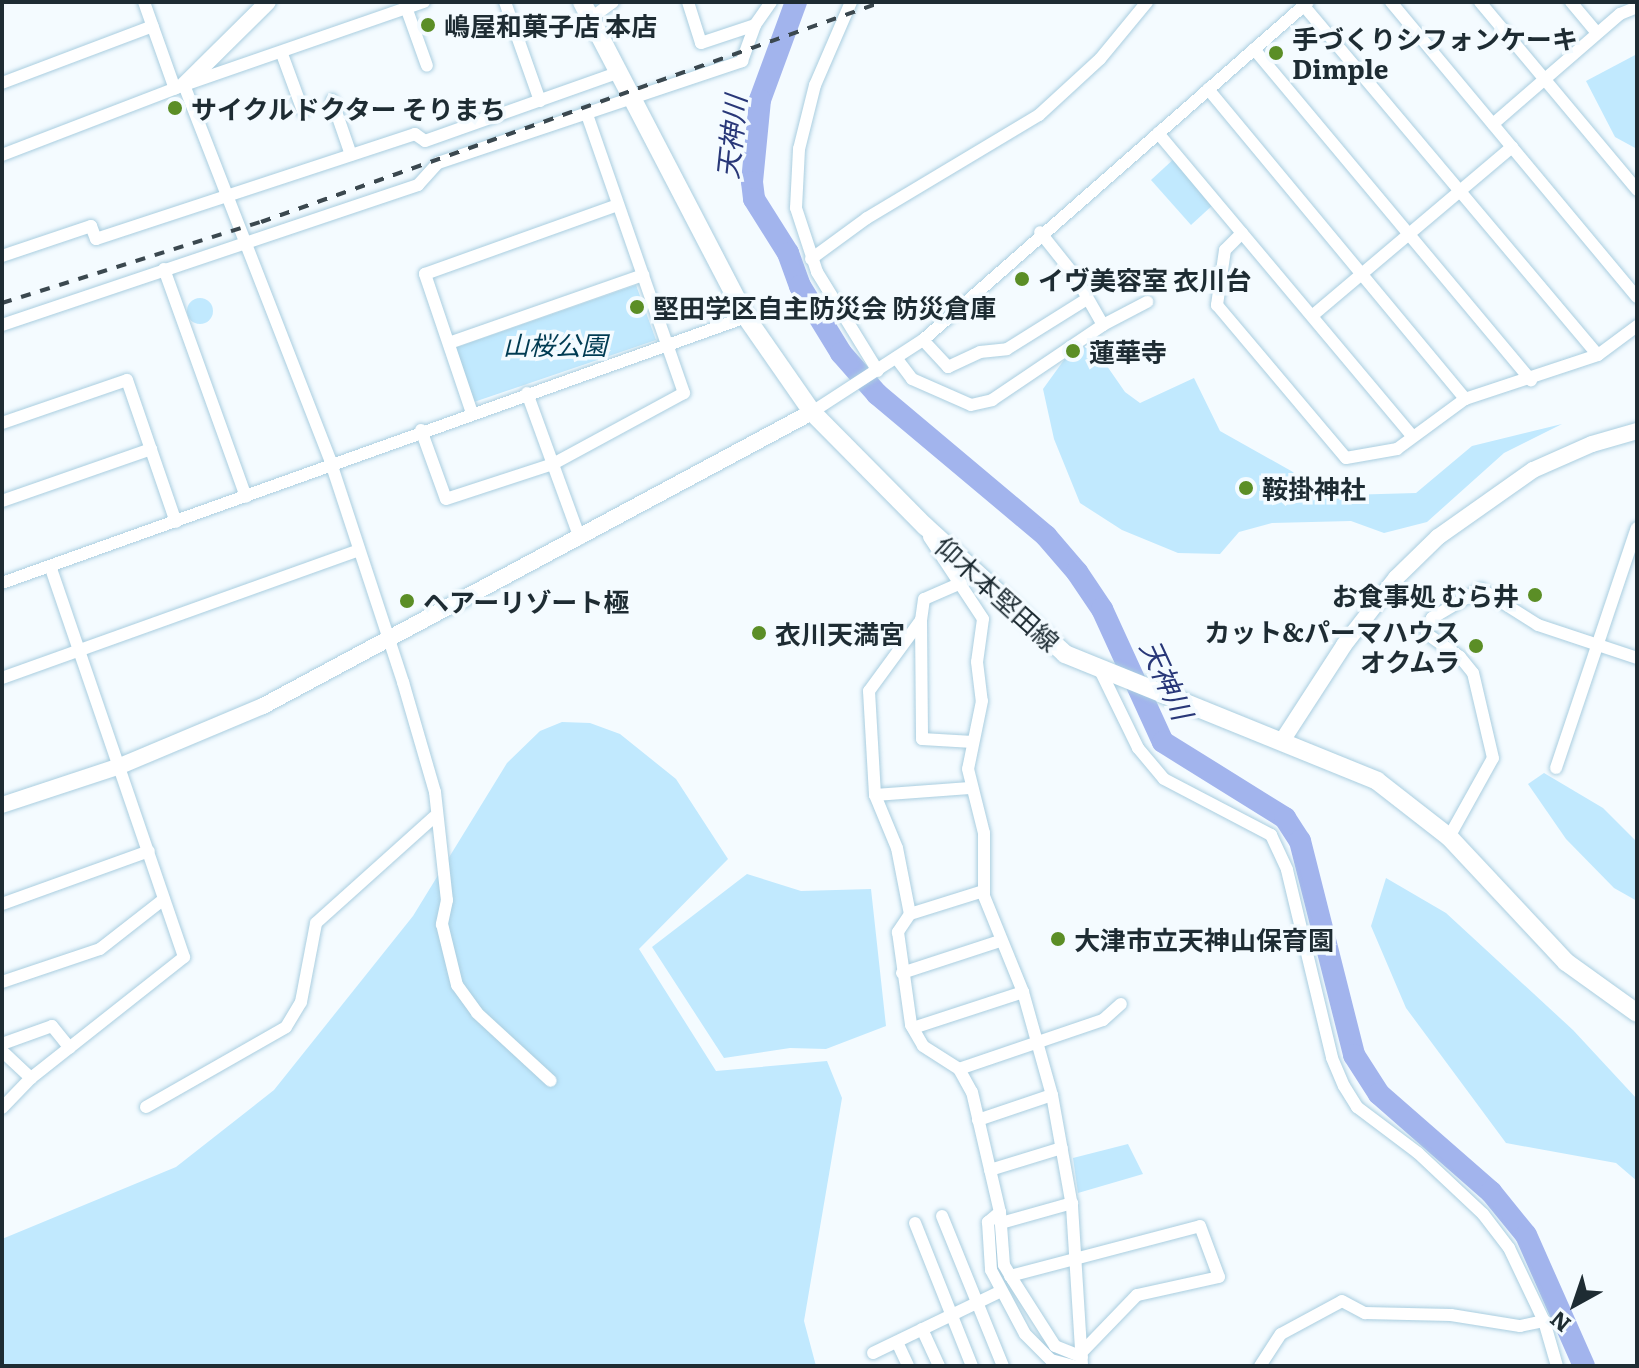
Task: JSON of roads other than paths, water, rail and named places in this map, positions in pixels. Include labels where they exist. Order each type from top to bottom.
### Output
[{"type":"main road","name":"仰木本堅田線","points":[[586,10],[634,97],[654,148],[746,317],[925,526],[1041,635],[1100,670],[1377,781],[1449,837],[1566,962],[1637,1013]]},
{"type":"street","points":[[144,2],[226,197],[331,463],[390,640],[435,792],[434,817],[447,900],[442,924],[457,985],[477,1013],[551,1081]]},
{"type":"street","points":[[179,87],[268,2]]},
{"type":"street","points":[[2,155],[179,87],[282,54],[424,2]]},
{"type":"street","points":[[505,2],[540,101]]},
{"type":"street","points":[[586,10],[613,2]]},
{"type":"street","points":[[688,2],[701,43],[755,25]]},
{"type":"street","points":[[2,325],[418,185],[438,163],[742,61],[755,25],[771,2]]},
{"type":"street","points":[[851,2],[815,85],[799,149],[796,208],[811,259],[873,374]]},
{"type":"street","points":[[811,259],[1039,115],[1100,59],[1147,2]]},
{"type":"street","points":[[1391,2],[1637,297]]},
{"type":"street","points":[[1480,2],[1637,190]]},
{"type":"street","points":[[1571,2],[1597,33]]},
{"type":"street","points":[[2,805],[120,766],[263,706],[580,539],[820,407],[923,340],[1040,232],[1306,4],[1598,355]]},
{"type":"street","points":[[1493,124],[1597,33],[1637,7]]},
{"type":"street","points":[[407,10],[427,66]]},
{"type":"street","points":[[2,83],[153,26]]},
{"type":"street","points":[[1254,49],[1531,380]]},
{"type":"street","points":[[282,54],[303,111]]},
{"type":"street","points":[[2,256],[91,226],[96,239],[415,134],[425,141],[620,72]]},
{"type":"street","points":[[1208,89],[1465,399]]},
{"type":"street","points":[[332,100],[351,155]]},
{"type":"street","points":[[421,430],[446,499],[553,464],[684,393],[586,112]]},
{"type":"street","points":[[1158,133],[1411,434]]},
{"type":"street","points":[[1312,316],[1512,147]]},
{"type":"street","points":[[472,413],[425,274],[618,205]]},
{"type":"street","points":[[1040,232],[1103,325]]},
{"type":"street","points":[[1242,233],[1225,250],[1217,305],[1346,458],[1397,449],[1411,434],[1465,399],[1531,380],[1598,355],[1637,326]]},
{"type":"street","points":[[164,269],[246,497]]},
{"type":"street","points":[[449,343],[643,275]]},
{"type":"street","points":[[923,340],[948,367],[980,352],[1007,349],[1087,299]]},
{"type":"street","points":[[897,359],[912,379],[971,405],[992,400],[1103,325],[1147,302]]},
{"type":"street","points":[[2,583],[246,497],[421,430],[746,317]]},
{"type":"street","points":[[2,423],[127,380],[176,522]]},
{"type":"street","points":[[527,393],[580,539]]},
{"type":"street","points":[[1282,741],[1344,645],[1396,578],[1438,537],[1533,470],[1592,444],[1637,431]]},
{"type":"street","points":[[2,501],[151,449]]},
{"type":"street","points":[[925,526],[983,619],[977,662],[982,701],[973,742],[970,788],[984,833],[984,891],[1000,941],[1023,992],[1052,1095],[1072,1203],[1080,1360]]},
{"type":"street","points":[[1556,768],[1637,528]]},
{"type":"street","points":[[2,678],[359,550]]},
{"type":"street","points":[[2,1108],[31,1078],[184,957],[50,566]]},
{"type":"street","points":[[961,583],[924,599],[921,620],[922,739],[973,742]]},
{"type":"street","points":[[1449,837],[1493,758],[1473,673],[1460,657],[1427,634],[1432,618],[1481,589],[1538,625],[1637,658]]},
{"type":"street","points":[[910,914],[897,848],[875,795],[869,691],[921,620]]},
{"type":"street","points":[[1100,670],[1138,748],[1164,779],[1271,835],[1287,870],[1332,1058],[1344,1086],[1357,1107],[1418,1153],[1483,1214],[1509,1248],[1544,1321],[1557,1366]]},
{"type":"street","points":[[875,795],[970,788]]},
{"type":"street","points":[[146,1107],[286,1027],[301,1002],[316,923],[434,817]]},
{"type":"street","points":[[2,904],[149,851]]},
{"type":"street","points":[[984,891],[910,914],[898,932],[913,1028],[923,1046],[959,1069],[972,1092],[1010,1276],[1055,1346],[1080,1360]]},
{"type":"street","points":[[2,982],[100,949],[164,899]]},
{"type":"street","points":[[902,973],[1000,941]]},
{"type":"street","points":[[913,1028],[1023,992]]},
{"type":"street","points":[[959,1069],[1040,1045],[1103,1020],[1121,1004]]},
{"type":"street","points":[[2,1044],[52,1026],[70,1048]]},
{"type":"street","points":[[2,1051],[31,1078]]},
{"type":"street","points":[[978,1120],[1052,1095]]},
{"type":"street","points":[[990,1170],[1062,1148]]},
{"type":"street","points":[[1010,1276],[1076,1256],[1200,1226],[1219,1277],[1137,1295],[1080,1360],[1050,1363],[1025,1334],[999,1292],[987,1245],[988,1222],[1072,1203]]},
{"type":"street","points":[[942,1216],[975,1304],[1003,1366]]},
{"type":"street","points":[[915,1223],[949,1317],[972,1366]]},
{"type":"street","points":[[873,1353],[999,1292]]},
{"type":"street","points":[[1260,1366],[1281,1334],[1342,1301],[1365,1313],[1451,1315],[1520,1326],[1544,1321]]},
{"type":"street","points":[[922,1329],[939,1366]]},
{"type":"street","points":[[897,1342],[908,1366]]},
{"type":"waterway","name":"天神川","points":[[796,2],[760,100],[752,182],[754,199],[788,253],[800,286],[841,353],[877,394],[1046,536],[1077,572],[1102,609],[1163,742],[1285,818],[1300,841],[1354,1055],[1379,1094],[1491,1192],[1526,1235],[1584,1366]]},
{"type":"railway","points":[[2,303],[261,222],[882,2]]},
{"type":"place","name":"嶋屋和菓子店 本店","points":[[428,25]]},
{"type":"place","name":"手づくりシフォンケーキ Dimple","points":[[1276,53]]},
{"type":"place","name":"サイクルドクター そりまち","points":[[175,108]]},
{"type":"place","name":"イヴ美容室 衣川台","points":[[1022,279]]},
{"type":"place","name":"堅田学区自主防災会 防災倉庫","points":[[637,307]]},
{"type":"place","name":"蓮華寺","points":[[1073,351]]},
{"type":"place","name":"鞍掛神社","points":[[1246,488]]},
{"type":"place","name":"お食事処 むら井","points":[[1535,595]]},
{"type":"place","name":"ヘアーリゾート極","points":[[407,601]]},
{"type":"place","name":"衣川天満宮","points":[[759,633]]},
{"type":"place","name":"カット&パーマハウス オクムラ","points":[[1476,646]]},
{"type":"place","name":"大津市立天神山保育園","points":[[1058,939]]},
{"type":"park label","name":"山桜公園","points":[[555,344]]}]
